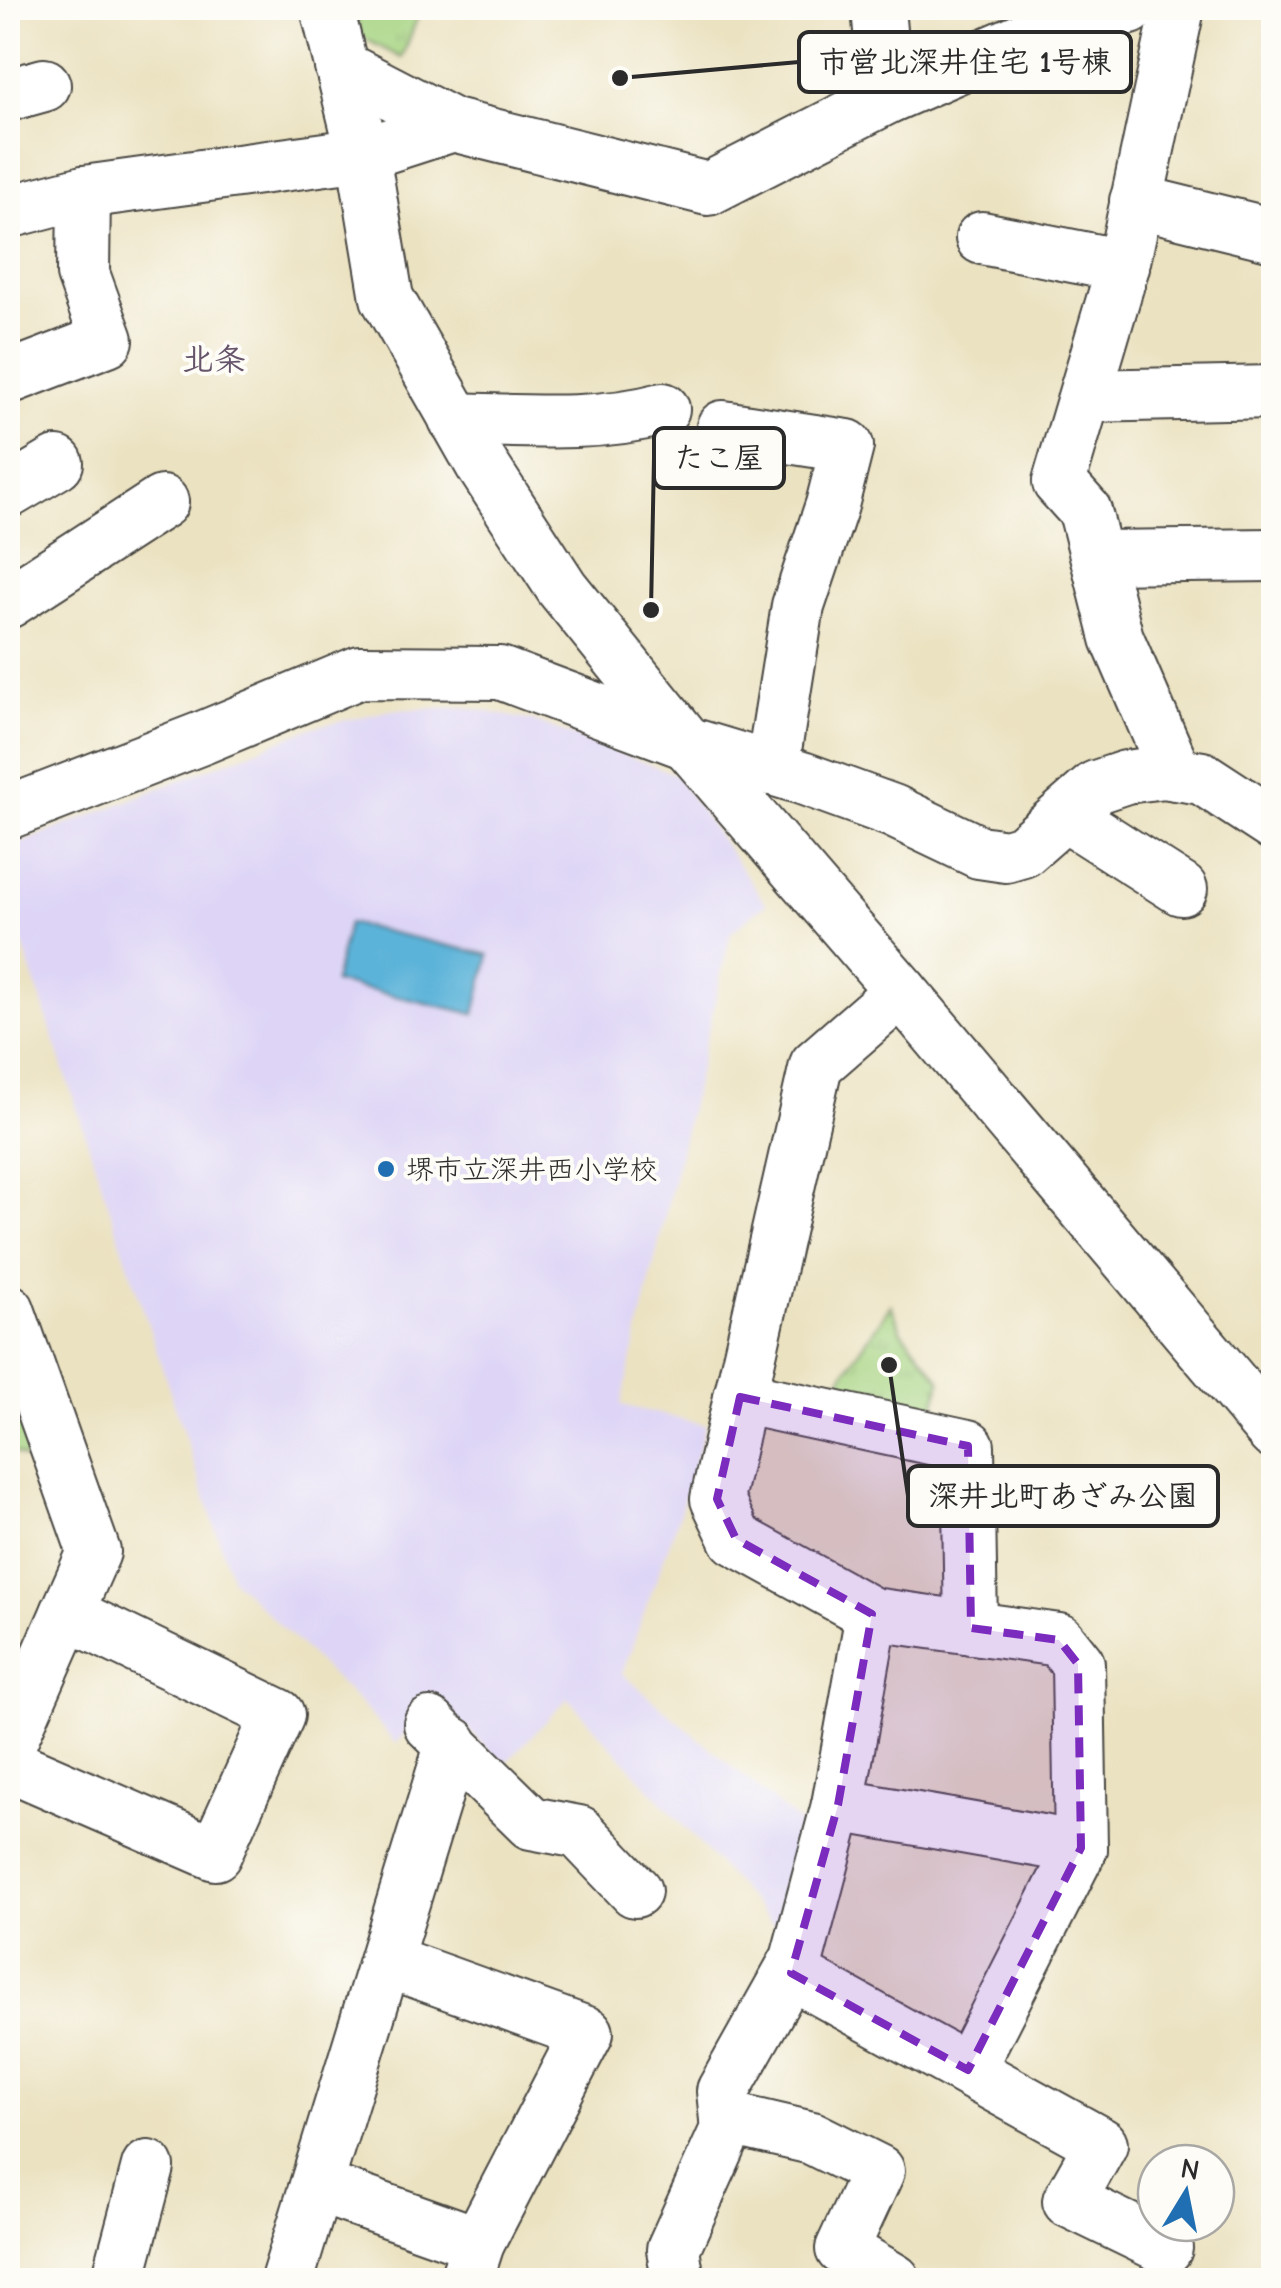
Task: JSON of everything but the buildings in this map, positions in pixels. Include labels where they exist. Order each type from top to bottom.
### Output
[{"type":"street","points":[[326,8],[363,154],[387,298],[482,466],[562,588],[687,743],[1274,1433]]},
{"type":"street","points":[[878,8],[886,98]]},
{"type":"street","points":[[341,68],[453,124],[708,189],[1058,15],[1130,8]]},
{"type":"street","points":[[1176,774],[1117,638],[1084,511],[1060,482],[1123,266],[1178,8]]},
{"type":"street","points":[[8,212],[84,192],[363,154],[453,124]]},
{"type":"street","points":[[8,378],[107,340],[83,274],[84,192]]},
{"type":"street","points":[[1136,202],[1274,236]]},
{"type":"street","points":[[982,238],[1123,266]]},
{"type":"street","points":[[1084,396],[1274,392]]},
{"type":"street","points":[[456,419],[624,419],[663,409]]},
{"type":"street","points":[[723,427],[848,446],[798,606],[772,769]]},
{"type":"street","points":[[8,492],[57,463]]},
{"type":"street","points":[[8,602],[162,502]]},
{"type":"street","points":[[1098,557],[1274,555]]},
{"type":"street","points":[[8,813],[360,672],[500,673],[687,743],[893,812],[980,852],[1006,856],[1024,852],[1096,787],[1126,777],[1164,772],[1202,778],[1274,825]]},
{"type":"street","points":[[1065,815],[1181,890]]},
{"type":"street","points":[[901,991],[816,1065],[718,1498],[736,1539],[872,1614],[1060,1640],[1078,1664],[1081,1848],[968,2070]]},
{"type":"street","points":[[8,1310],[16,1356],[94,1552],[8,1746]]},
{"type":"street","points":[[740,1397],[968,1446],[971,1628]]},
{"type":"street","points":[[8,1764],[215,1854],[278,1715],[67,1613]]},
{"type":"street","points":[[678,2280],[673,2249],[727,2129],[723,2091],[791,1972],[838,1805],[872,1614]]},
{"type":"street","points":[[287,2280],[387,1960],[441,1733],[532,1823],[579,1832],[635,1891]]},
{"type":"street","points":[[838,1805],[1081,1848]]},
{"type":"street","points":[[317,2186],[472,2262],[587,2032],[387,1960]]},
{"type":"street","points":[[791,1972],[1101,2144],[1069,2200],[1166,2248]]},
{"type":"street","points":[[726,2118],[812,2138],[878,2171],[842,2249],[894,2280]]},
{"type":"street","points":[[118,2280],[148,2167]]},
{"type":"highlighted area","points":[[740,1397],[968,1446],[971,1628],[1059,1640],[1078,1664],[1081,1848],[968,2070],[791,1973],[838,1805],[872,1614],[736,1539],[717,1499]]},
{"type":"shaded area","name":"堺市立深井西小学校","points":[[465,707],[533,721],[675,774],[766,904],[731,932],[621,1405],[706,1425],[678,1519],[622,1674],[815,1836],[784,1937],[568,1698],[504,1765],[435,1697],[396,1744],[360,1703],[232,1579],[8,900],[8,848],[314,727],[392,710]]},
{"type":"green space","points":[[354,8],[421,8],[402,58],[361,37]]},
{"type":"green space","points":[[891,1305],[901,1330],[941,1380],[930,1421],[836,1399],[841,1378]]},
{"type":"green space","points":[[8,1365],[48,1468],[8,1450]]},
{"type":"water","points":[[348,923],[489,955],[475,1014],[334,982]]},
{"type":"place","name":"市営北深井住宅 1号棟","points":[[620,78]]},
{"type":"place","name":"たこ屋","points":[[651,610]]},
{"type":"place","name":"堺市立深井西小学校","points":[[386,1169]]},
{"type":"place","name":"深井北町あざみ公園","points":[[889,1365]]},
{"type":"district","name":"北条","points":[[214,359]]}]
